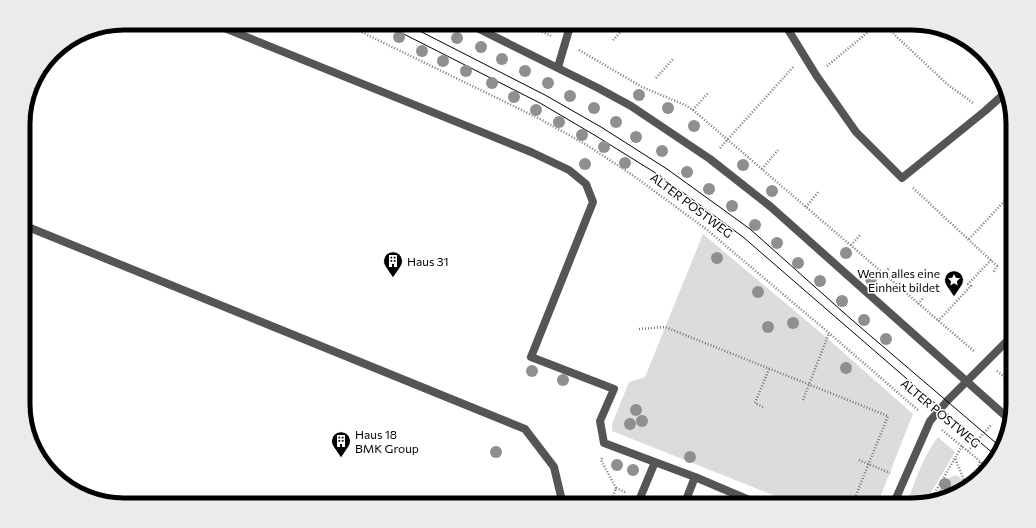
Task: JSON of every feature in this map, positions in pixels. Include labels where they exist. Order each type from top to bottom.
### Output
[{"type":"street","points":[[229,30],[531,152],[569,170],[586,184],[593,202],[532,357],[615,386],[600,421],[604,443],[695,477],[744,498]]},
{"type":"street","points":[[481,30],[558,67],[631,106],[710,159],[771,207],[928,345],[1005,416]]},
{"type":"street","points":[[558,67],[569,30]]},
{"type":"street","points":[[788,30],[816,75],[856,132],[902,178],[1002,96]]},
{"type":"street","points":[[30,228],[525,429],[554,468],[561,498]]},
{"type":"street","points":[[896,498],[930,421],[948,400],[1006,342]]},
{"type":"street","points":[[640,498],[655,462]]},
{"type":"street","points":[[687,498],[695,477]]},
{"type":"path","name":"ALTER POSTWEG","points":[[357,30],[540,119],[591,148],[631,174],[706,229],[930,421],[984,465]]},
{"type":"path","points":[[613,40],[622,30]]},
{"type":"path","points":[[816,75],[871,30]]},
{"type":"path","points":[[889,30],[947,84],[985,111]]},
{"type":"path","points":[[710,159],[804,55]]},
{"type":"path","points":[[656,78],[674,58]]},
{"type":"path","points":[[693,110],[709,92]]},
{"type":"path","points":[[762,169],[778,150]]},
{"type":"path","points":[[902,178],[997,266],[993,273]]},
{"type":"path","points":[[806,207],[819,191]]},
{"type":"path","points":[[969,239],[1006,199]]},
{"type":"path","points":[[851,245],[860,235]]},
{"type":"path","points":[[938,321],[970,286],[968,284],[991,260]]},
{"type":"path","points":[[884,274],[890,267]]},
{"type":"path","points":[[918,304],[924,297]]},
{"type":"path","points":[[639,329],[665,327],[888,416],[855,498]]},
{"type":"path","points":[[803,400],[829,333]]},
{"type":"path","points":[[987,362],[1006,378]]},
{"type":"path","points":[[763,406],[755,403],[769,368]]},
{"type":"path","points":[[968,451],[1002,413]]},
{"type":"path","points":[[604,443],[601,460],[616,488],[612,498]]},
{"type":"path","points":[[933,495],[962,446]]},
{"type":"path","points":[[955,458],[964,482]]},
{"type":"path","points":[[859,460],[904,479]]},
{"type":"path","points":[[976,472],[980,462]]},
{"type":"shaded area","points":[[703,234],[827,338],[913,414],[880,498],[780,498],[612,431],[612,424],[629,382],[645,377]]},
{"type":"shaded area","points":[[938,437],[955,452],[929,496],[909,498],[916,478]]},
{"type":"shaded area","points":[[955,475],[960,477],[962,483],[954,488],[935,495],[946,480]]},
{"type":"tram line","points":[[396,30],[540,103],[662,177],[743,237],[992,453]]},
{"type":"tram line","points":[[418,30],[545,95],[601,127],[667,169],[750,229],[852,320],[997,444]]},
{"type":"place","name":"Haus 31","points":[[393,278]]},
{"type":"place","name":"Wenn alles eine Einheit bildet","points":[[954,297]]},
{"type":"place","name":"Haus 18 BMK Group","points":[[341,458]]}]
